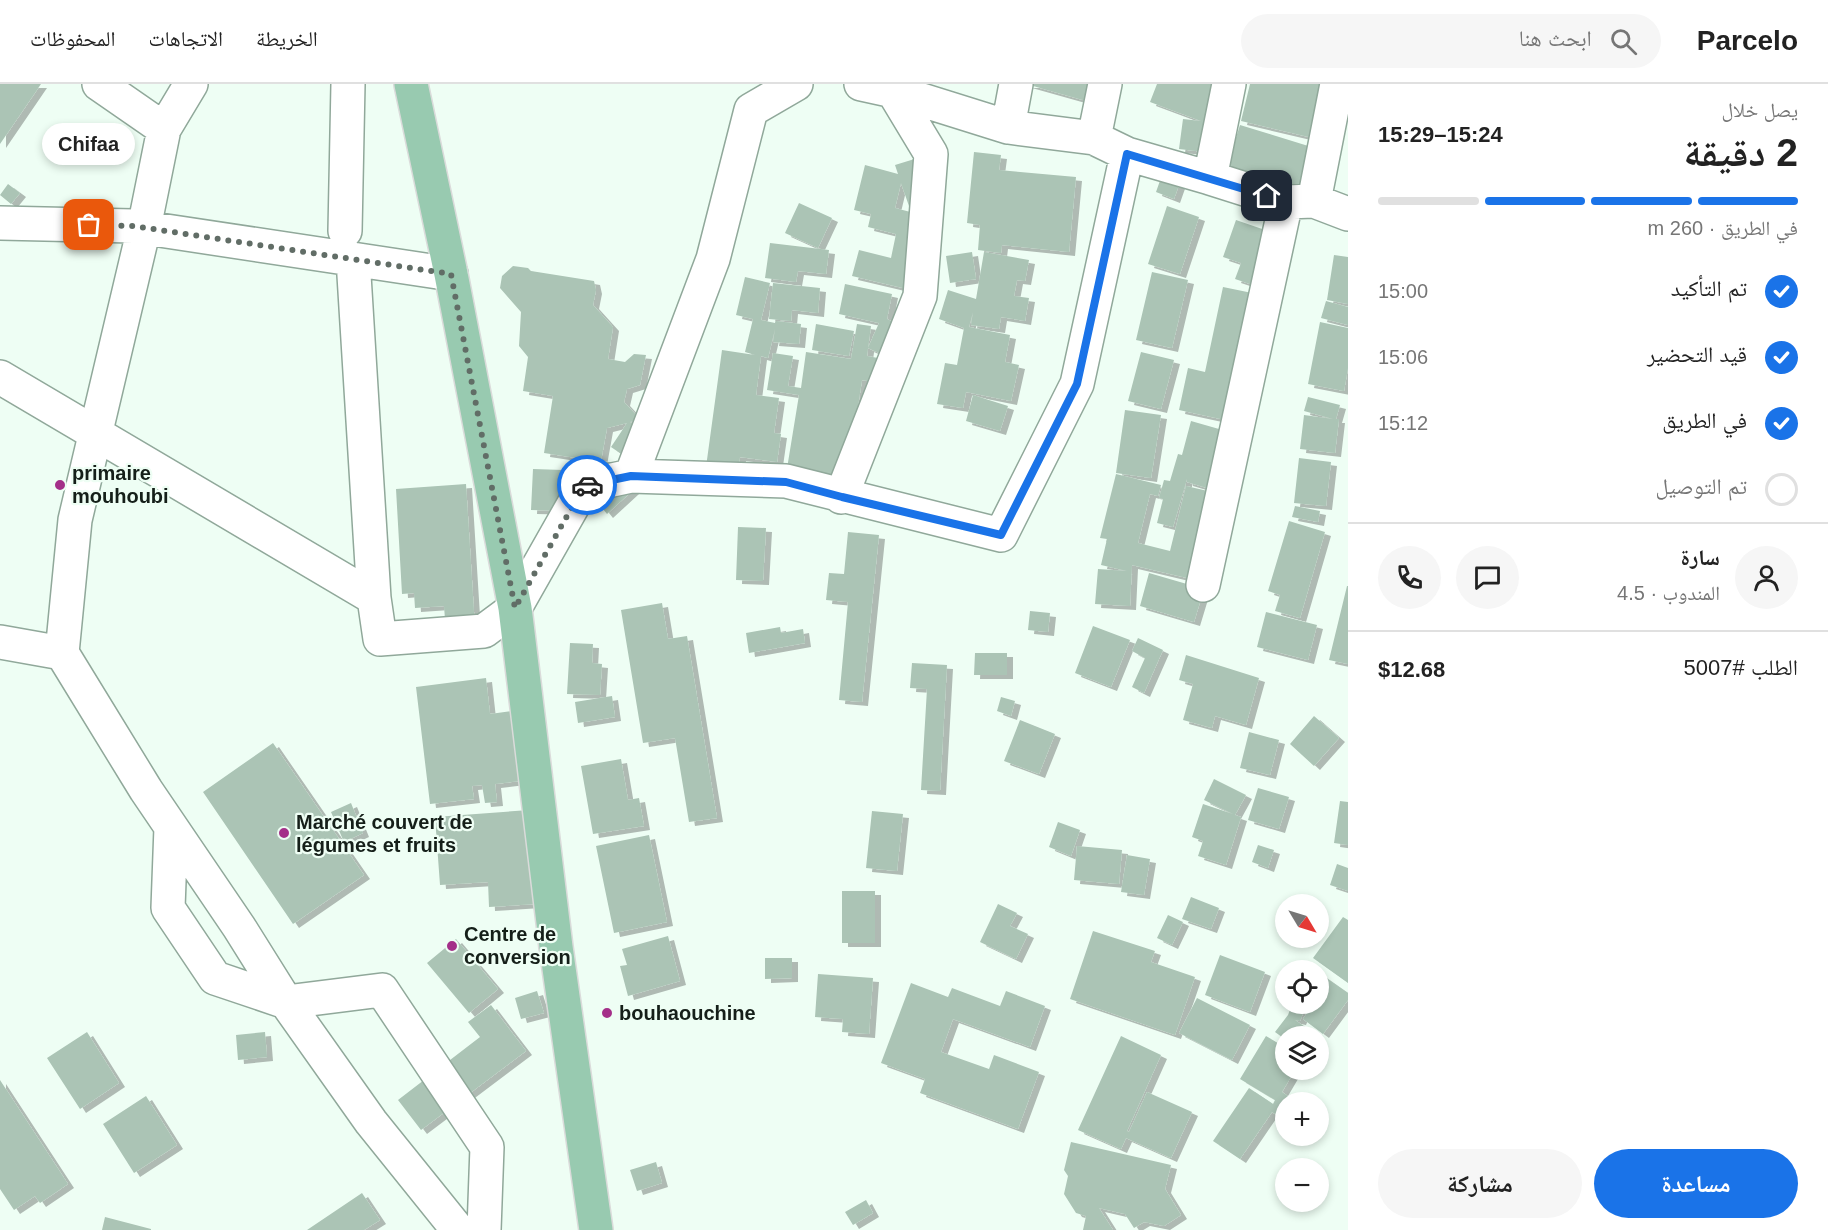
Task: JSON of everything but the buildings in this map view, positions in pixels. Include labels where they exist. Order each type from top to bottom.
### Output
[{"type":"main road","points":[[411,84],[451,274],[515,608],[556,947],[596,1230]]},
{"type":"street","points":[[99,84],[164,129]]},
{"type":"street","points":[[191,84],[164,129],[144,228],[75,520],[62,653],[146,790],[239,927],[286,1002],[371,1122],[458,1230]]},
{"type":"street","points":[[348,84],[349,245],[374,598],[380,639],[484,631],[515,608],[584,486],[631,476],[786,482],[1001,535],[1077,384],[1127,154]]},
{"type":"street","points":[[861,84],[893,91],[1008,127],[1094,138],[1127,154],[1348,214]]},
{"type":"street","points":[[1008,127],[1016,84]]},
{"type":"street","points":[[1094,138],[1105,84]]},
{"type":"street","points":[[1210,178],[1229,84]]},
{"type":"street","points":[[1203,585],[1300,202],[1337,84]]},
{"type":"street","points":[[631,476],[713,259],[751,110],[786,87]]},
{"type":"street","points":[[842,497],[920,296],[931,154],[893,91]]},
{"type":"street","points":[[0,223],[144,228],[349,245],[451,274]]},
{"type":"street","points":[[0,377],[374,598]]},
{"type":"street","points":[[0,642],[62,653]]},
{"type":"street","points":[[171,828],[168,908],[215,978],[286,1002],[382,990],[487,1146],[484,1230]]},
{"type":"way so far","points":[[89,225],[133,226],[451,274],[515,608],[584,486],[587,485]]},
{"type":"place","name":"Chifaa","points":[[89,225]]},
{"type":"place","name":"primaire mouhoubi","points":[[60,485]]},
{"type":"place","name":"Marché couvert de légumes et fruits","points":[[284,833]]},
{"type":"place","name":"Centre de conversion","points":[[452,946]]},
{"type":"place","name":"bouhaouchine","points":[[607,1013]]},
{"type":"route","points":[[587,485],[631,476],[786,482],[1001,535],[1077,384],[1127,154],[1267,196]]}]
